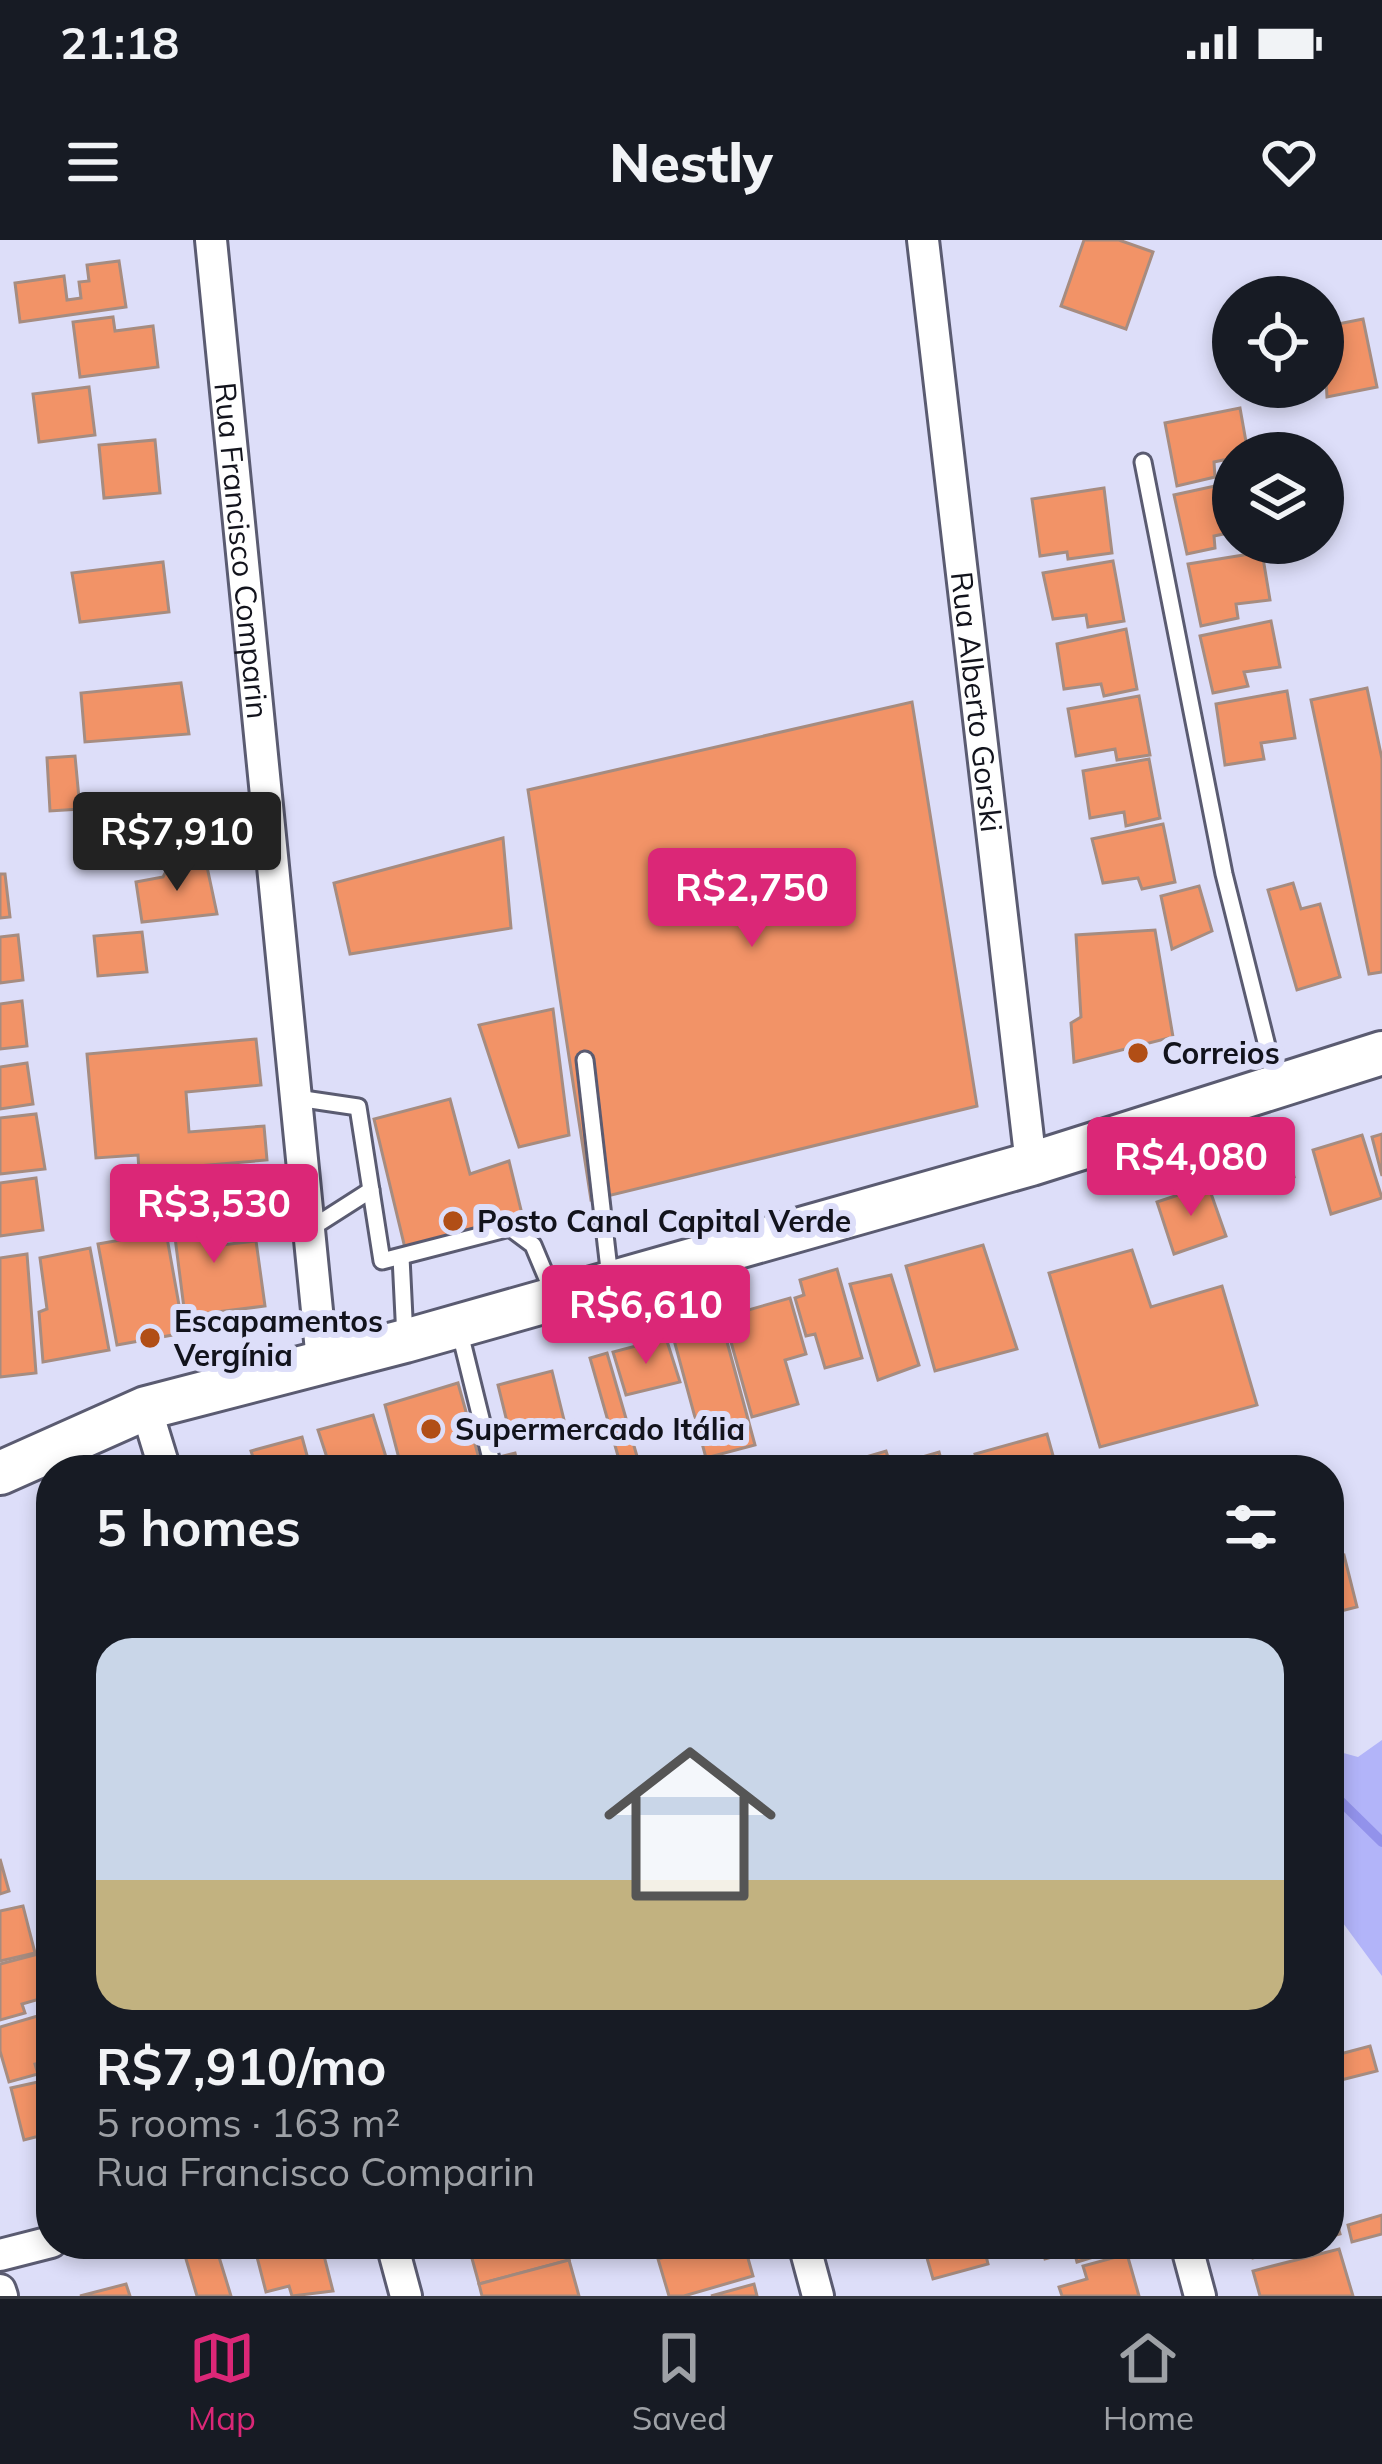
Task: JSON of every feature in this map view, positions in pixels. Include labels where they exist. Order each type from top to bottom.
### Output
[{"type":"main road","points":[[40,1455],[146,1408],[405,1341],[1031,1164],[1382,1053]]},
{"type":"main road","points":[[0,1473],[36,1457]]},
{"type":"street","name":"Rua Francisco Comparin","points":[[211,240],[322,1360]]},
{"type":"street","name":"Rua Alberto Gorski","points":[[923,240],[1031,1164]]},
{"type":"street","points":[[146,1408],[160,1455]]},
{"type":"street","points":[[0,2255],[36,2246]]},
{"type":"street","points":[[396,2259],[406,2296]]},
{"type":"street","points":[[808,2259],[818,2296]]},
{"type":"street","points":[[1190,2259],[1200,2296]]},
{"type":"lane","points":[[1143,461],[1224,874],[1277,1085]]},
{"type":"lane","points":[[585,1060],[610,1281]]},
{"type":"lane","points":[[297,1098],[358,1107],[382,1262],[510,1228],[533,1245],[555,1298]]},
{"type":"lane","points":[[310,1229],[371,1190]]},
{"type":"lane","points":[[401,1257],[405,1341]]},
{"type":"lane","points":[[458,1326],[490,1455]]},
{"type":"shaded area","points":[[1382,1740],[1382,1976],[1344,1924],[1344,1753],[1358,1757]]},
{"type":"building","points":[[1084,240],[1119,240],[1153,252],[1126,329],[1061,306]]},
{"type":"building","points":[[119,261],[126,307],[20,322],[15,283],[64,276],[67,300],[81,298],[79,282],[89,281],[87,265]]},
{"type":"building","points":[[113,317],[115,331],[153,326],[158,367],[80,377],[73,322]]},
{"type":"building","points":[[1363,319],[1377,387],[1344,394],[1344,323]]},
{"type":"building","points":[[89,387],[95,435],[39,442],[33,394]]},
{"type":"building","points":[[1240,408],[1244,432],[1212,432],[1212,478],[1177,486],[1165,423]]},
{"type":"building","points":[[155,440],[160,493],[104,498],[99,445]]},
{"type":"building","points":[[1212,487],[1212,549],[1187,554],[1174,495]]},
{"type":"building","points":[[1104,488],[1112,553],[1068,559],[1067,552],[1040,556],[1032,499]]},
{"type":"building","points":[[1212,560],[1212,564],[1264,564],[1270,600],[1236,604],[1238,618],[1201,626],[1188,564]]},
{"type":"building","points":[[1113,561],[1124,621],[1088,627],[1086,615],[1053,619],[1043,573]]},
{"type":"building","points":[[163,562],[169,612],[80,622],[72,573]]},
{"type":"building","points":[[1271,621],[1280,667],[1244,672],[1248,686],[1213,693],[1200,636]]},
{"type":"building","points":[[1126,629],[1137,689],[1104,696],[1101,684],[1064,689],[1057,644]]},
{"type":"building","points":[[181,683],[189,734],[85,742],[81,693]]},
{"type":"building","points":[[1367,688],[1382,759],[1382,972],[1369,974],[1311,700]]},
{"type":"building","points":[[1287,691],[1295,738],[1261,743],[1264,759],[1225,765],[1216,704]]},
{"type":"building","points":[[1139,696],[1150,755],[1117,760],[1115,749],[1076,756],[1068,709]]},
{"type":"building","points":[[912,702],[977,1106],[591,1200],[528,790]]},
{"type":"building","points":[[75,756],[80,809],[50,811],[47,758]]},
{"type":"building","points":[[1149,759],[1160,818],[1126,826],[1124,812],[1090,818],[1083,771]]},
{"type":"building","points":[[202,801],[206,855],[123,861],[119,817],[164,815],[164,804]]},
{"type":"building","points":[[1163,824],[1175,882],[1142,889],[1138,878],[1103,883],[1092,839]]},
{"type":"building","points":[[503,838],[511,928],[350,954],[334,883]]},
{"type":"building","points":[[206,862],[217,914],[142,922],[136,882],[163,877],[170,864]]},
{"type":"building","points":[[0,874],[5,874],[10,917],[0,918]]},
{"type":"building","points":[[1293,883],[1301,909],[1320,904],[1340,977],[1297,990],[1268,890]]},
{"type":"building","points":[[1199,886],[1212,931],[1172,949],[1161,896]]},
{"type":"building","points":[[1155,930],[1173,1037],[1074,1062],[1071,1023],[1081,1017],[1076,935]]},
{"type":"building","points":[[142,932],[147,972],[98,976],[94,936]]},
{"type":"building","points":[[18,935],[23,980],[0,983],[0,937]]},
{"type":"building","points":[[22,1001],[27,1046],[0,1049],[0,1004]]},
{"type":"building","points":[[553,1009],[569,1135],[519,1147],[479,1025]]},
{"type":"building","points":[[256,1039],[261,1085],[186,1092],[189,1132],[264,1126],[267,1160],[139,1171],[138,1155],[96,1158],[87,1054]]},
{"type":"building","points":[[27,1063],[33,1104],[0,1109],[0,1067]]},
{"type":"building","points":[[450,1099],[470,1174],[509,1161],[522,1214],[405,1248],[374,1119]]},
{"type":"building","points":[[36,1114],[45,1169],[0,1174],[0,1118]]},
{"type":"building","points":[[1282,1128],[1294,1177],[1237,1191],[1225,1142]]},
{"type":"building","points":[[1382,1134],[1382,1176],[1372,1137]]},
{"type":"building","points":[[1362,1135],[1382,1198],[1331,1214],[1313,1150]]},
{"type":"building","points":[[36,1178],[43,1230],[0,1236],[0,1183]]},
{"type":"building","points":[[1208,1185],[1226,1236],[1174,1254],[1157,1202]]},
{"type":"building","points":[[206,1201],[212,1246],[256,1241],[265,1306],[185,1316],[171,1206]]},
{"type":"building","points":[[166,1232],[184,1333],[117,1345],[98,1244]]},
{"type":"building","points":[[983,1245],[1017,1349],[935,1371],[906,1266]]},
{"type":"building","points":[[90,1248],[109,1350],[43,1362],[39,1312],[47,1309],[40,1258]]},
{"type":"building","points":[[1132,1250],[1151,1307],[1222,1286],[1257,1405],[1100,1447],[1049,1273]]},
{"type":"building","points":[[27,1254],[36,1373],[0,1377],[0,1258]]},
{"type":"building","points":[[837,1269],[862,1358],[825,1368],[815,1334],[806,1336],[795,1298],[804,1295],[800,1280]]},
{"type":"building","points":[[891,1275],[919,1365],[878,1380],[850,1284]]},
{"type":"building","points":[[790,1298],[806,1354],[785,1360],[798,1404],[752,1417],[724,1317]]},
{"type":"building","points":[[723,1327],[755,1445],[705,1455],[674,1340]]},
{"type":"building","points":[[666,1338],[680,1382],[626,1395],[613,1352]]},
{"type":"building","points":[[607,1353],[637,1455],[618,1455],[590,1358]]},
{"type":"building","points":[[552,1371],[564,1420],[510,1434],[498,1385]]},
{"type":"building","name":"Supermercado Itália","points":[[458,1383],[478,1455],[398,1455],[385,1405]]},
{"type":"building","points":[[373,1415],[385,1455],[326,1455],[318,1430]]},
{"type":"building","points":[[1047,1434],[1053,1455],[975,1455]]},
{"type":"building","points":[[302,1437],[307,1455],[252,1455],[251,1451]]},
{"type":"building","points":[[1344,1555],[1357,1607],[1344,1610]]},
{"type":"building","points":[[0,1859],[9,1891],[0,1894]]},
{"type":"building","points":[[23,1906],[35,1953],[0,1961],[0,1911]]},
{"type":"building","points":[[36,1955],[36,2000],[22,2004],[25,2013],[0,2020],[0,1964]]},
{"type":"building","points":[[36,2016],[36,2075],[9,2082],[0,2051],[0,2027]]},
{"type":"building","points":[[1370,2046],[1377,2071],[1344,2079],[1344,2053]]},
{"type":"building","points":[[36,2082],[36,2137],[24,2140],[11,2088]]},
{"type":"building","points":[[1382,2215],[1382,2234],[1352,2242],[1348,2225]]},
{"type":"building","points":[[186,2259],[220,2259],[231,2296],[197,2296]]},
{"type":"building","points":[[258,2259],[325,2259],[333,2291],[292,2296],[289,2286],[266,2292]]},
{"type":"building","points":[[472,2259],[569,2260],[479,2284]]},
{"type":"building","points":[[658,2259],[748,2259],[753,2276],[669,2296]]},
{"type":"building","points":[[927,2259],[987,2259],[988,2264],[933,2279]]},
{"type":"building","points":[[1128,2259],[1139,2296],[1062,2296],[1059,2287],[1087,2279],[1083,2266]]},
{"type":"building","points":[[1300,2259],[1342,2259],[1353,2296],[1260,2296],[1253,2271]]},
{"type":"building","points":[[569,2260],[579,2296],[482,2296],[479,2284]]},
{"type":"building","points":[[126,2284],[130,2296],[80,2296]]},
{"type":"building","points":[[754,2284],[757,2296],[711,2296]]},
{"type":"waterway","points":[[1344,1805],[1382,1842]]},
{"type":"place","name":"Correios","points":[[1138,1053]]},
{"type":"place","name":"Posto Canal Capital Verde","points":[[453,1221]]},
{"type":"place","name":"Escapamentos Vergínia","points":[[150,1338]]},
{"type":"place","name":"Supermercado Itália","points":[[431,1429]]}]
